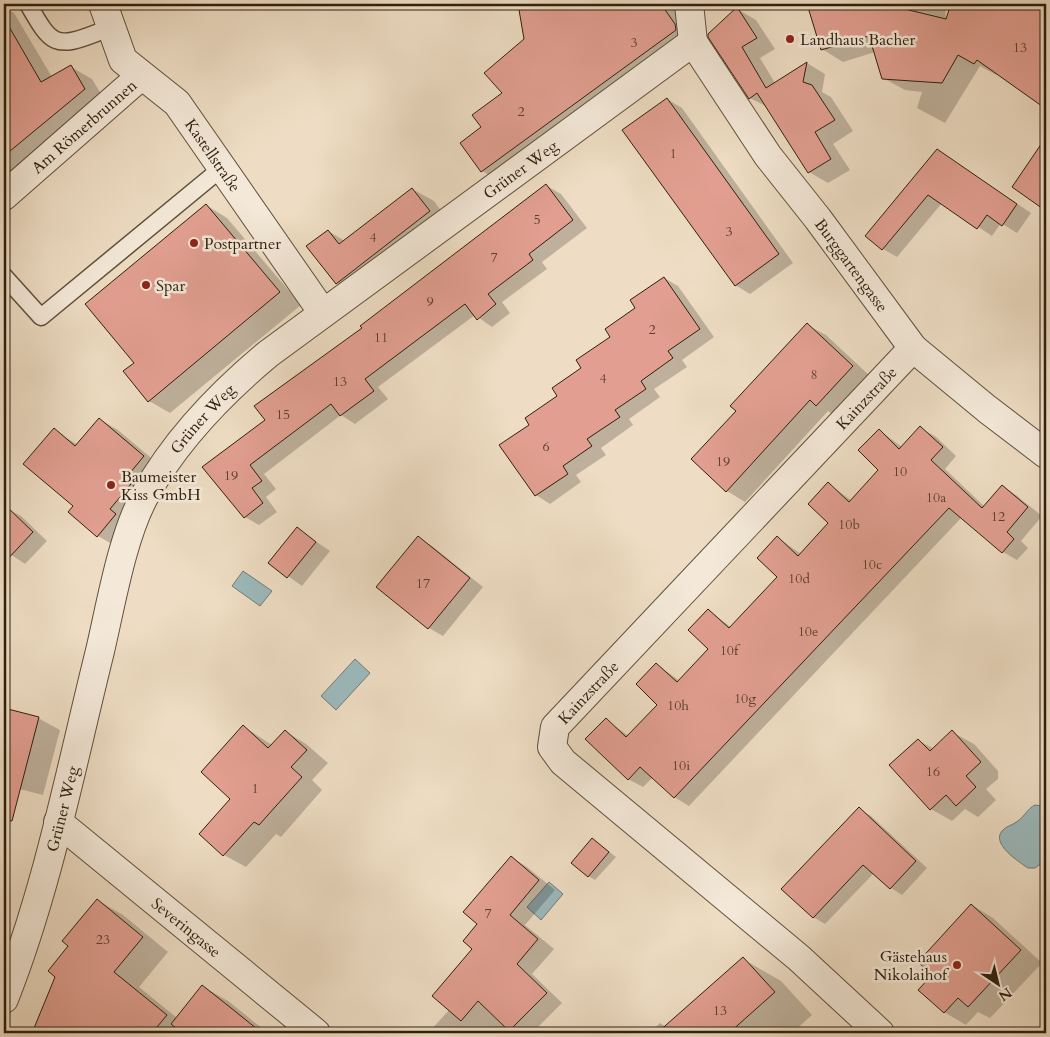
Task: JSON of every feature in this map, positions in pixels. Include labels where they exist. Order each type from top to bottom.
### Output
[{"type":"street","name":"Kastellstraße","points":[[103,4],[123,60],[177,103],[324,313]]},
{"type":"street","points":[[688,4],[693,42]]},
{"type":"street","name":"Grüner Weg","points":[[4,999],[22,954],[58,822],[125,548],[144,497],[169,457],[218,398],[262,360],[693,42]]},
{"type":"street","name":"Burggartengasse","points":[[693,42],[768,156],[818,219],[913,348],[987,409],[1046,454]]},
{"type":"street","name":"Am Römerbrunnen","points":[[4,196],[141,76]]},
{"type":"street","name":"Kainzstraße","points":[[880,1033],[800,958],[570,768],[552,747],[555,727],[913,348]]},
{"type":"street","name":"Severingasse","points":[[58,822],[316,1033]]},
{"type":"lane","points":[[28,4],[45,33],[58,42],[75,42],[100,32]]},
{"type":"lane","points":[[4,276],[40,317],[222,167]]},
{"type":"water","points":[[243,571],[272,591],[260,606],[232,586]]},
{"type":"water","points":[[355,659],[370,673],[336,710],[321,696]]},
{"type":"water","points":[[1035,805],[1041,806],[1046,811],[1046,860],[1035,868],[1028,868],[1003,847],[1000,836],[1004,829],[1018,821]]},
{"type":"water","points":[[549,882],[563,894],[541,920],[527,907]]},
{"type":"building","points":[[518,4],[661,4],[675,24],[676,30],[481,172],[460,143],[481,127],[472,115],[502,93],[484,73],[524,39]]},
{"type":"building","points":[[807,4],[884,4],[946,19],[951,4],[1046,4],[1046,109],[977,60],[974,64],[958,55],[942,83],[882,79],[869,36],[821,50]]},
{"type":"building","points":[[737,7],[757,38],[742,47],[766,88],[807,62],[803,82],[812,85],[835,120],[815,132],[831,159],[808,173],[757,93],[749,99],[708,37],[708,34]]},
{"type":"building","points":[[4,18],[41,82],[71,65],[85,89],[4,156]]},
{"type":"building","points":[[667,98],[779,254],[735,286],[622,130]]},
{"type":"building","points":[[1046,137],[1046,211],[1012,187]]},
{"type":"building","points":[[937,149],[1017,204],[1002,226],[987,215],[977,229],[928,195],[882,250],[865,236]]},
{"type":"building","points":[[546,184],[573,220],[529,254],[533,260],[488,294],[496,304],[477,320],[465,304],[365,379],[374,391],[340,416],[331,404],[250,465],[262,481],[252,488],[263,503],[244,518],[202,467],[265,420],[254,406],[362,328],[360,326]]},
{"type":"building","points":[[412,188],[430,211],[336,284],[306,246],[328,230],[339,244]]},
{"type":"building","points":[[206,204],[280,292],[148,402],[123,371],[134,363],[85,304]]},
{"type":"building","points":[[664,277],[700,329],[668,351],[673,358],[641,381],[646,389],[615,410],[620,417],[587,439],[592,446],[563,466],[568,474],[535,496],[499,445],[529,425],[525,418],[557,396],[552,388],[581,368],[576,360],[610,337],[605,329],[635,308],[630,300]]},
{"type":"building","points":[[807,323],[853,366],[816,406],[810,400],[726,492],[691,459],[736,411],[730,406]]},
{"type":"building","points":[[99,418],[144,456],[125,479],[131,484],[110,509],[116,514],[97,537],[68,512],[73,506],[23,464],[54,428],[75,446]]},
{"type":"building","points":[[920,426],[943,447],[931,460],[982,508],[1002,485],[1028,507],[1007,532],[1014,539],[1002,553],[949,508],[674,798],[640,767],[628,780],[585,739],[606,718],[626,737],[657,705],[636,684],[656,663],[677,682],[708,649],[688,630],[708,609],[729,628],[777,577],[757,558],[777,536],[798,556],[828,523],[808,504],[828,482],[849,502],[878,470],[858,450],[879,429],[899,449]]},
{"type":"building","points":[[4,504],[33,532],[4,563]]},
{"type":"building","points":[[297,527],[316,542],[287,578],[268,563]]},
{"type":"building","points":[[418,536],[470,578],[428,629],[376,587]]},
{"type":"building","points":[[4,708],[39,717],[12,821],[4,820]]},
{"type":"building","points":[[243,725],[268,748],[285,730],[307,750],[291,767],[302,777],[259,825],[254,822],[223,856],[199,834],[230,799],[201,772]]},
{"type":"building","points":[[952,730],[981,762],[966,776],[976,787],[956,806],[946,795],[930,810],[889,765],[918,739],[930,751]]},
{"type":"building","points":[[859,807],[916,861],[890,889],[863,865],[813,918],[781,889]]},
{"type":"building","points":[[592,838],[609,852],[588,877],[571,863]]},
{"type":"building","points":[[511,856],[539,880],[510,915],[538,939],[517,964],[547,993],[509,1031],[478,1001],[461,1021],[432,996],[472,949],[463,941],[477,924],[463,912]]},
{"type":"building","points":[[97,899],[143,937],[114,972],[167,1015],[152,1033],[32,1033],[55,977],[48,971],[68,946],[62,941]]},
{"type":"building","points":[[971,904],[1021,950],[968,1007],[958,998],[944,1013],[918,990],[932,975],[918,962]]},
{"type":"building","points":[[743,957],[775,992],[729,1033],[657,1033]]},
{"type":"building","points":[[202,985],[262,1033],[182,1033],[171,1024]]},
{"type":"place","name":"Landhaus Bacher","points":[[790,39]]},
{"type":"place","name":"Postpartner","points":[[194,243]]},
{"type":"place","name":"Spar","points":[[146,285]]},
{"type":"place","name":"Baumeister Kiss GmbH","points":[[111,485]]},
{"type":"place","name":"Gästehaus Nikolaihof","points":[[957,965]]}]
